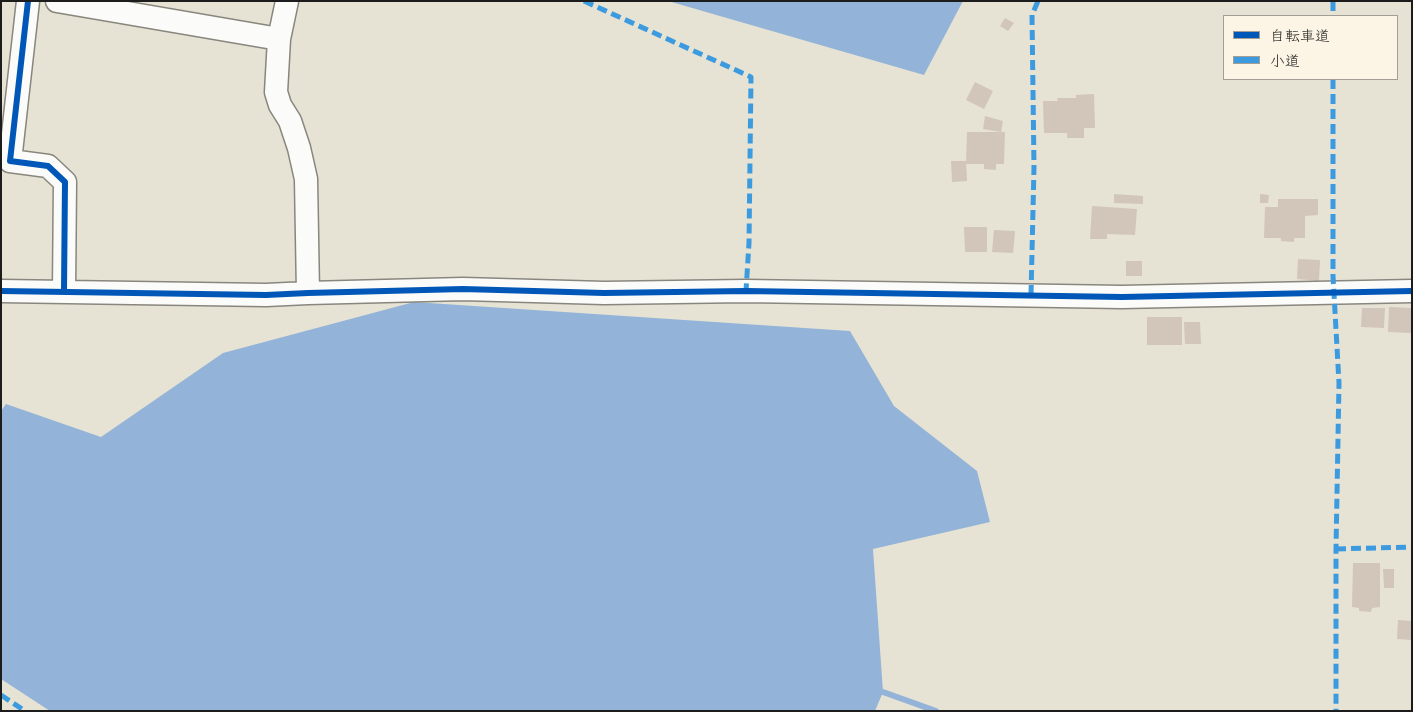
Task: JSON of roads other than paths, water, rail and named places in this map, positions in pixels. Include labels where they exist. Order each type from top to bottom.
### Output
[{"type":"street","points":[[28,1],[10,161],[48,166],[65,182],[64,291]]},
{"type":"street","points":[[57,1],[279,39]]},
{"type":"street","points":[[287,1],[279,39],[276,92],[280,105],[290,121],[306,179],[308,293]]},
{"type":"street","points":[[1,291],[266,295],[463,289],[604,293],[746,291],[1122,297],[1412,291]]},
{"type":"water","points":[[668,1],[963,1],[924,75]]},
{"type":"water","points":[[414,302],[850,331],[894,406],[977,471],[990,522],[873,549],[883,692],[875,711],[50,711],[1,679],[1,411],[6,404],[101,437],[223,353]]},
{"type":"waterway","points":[[883,692],[936,711]]}]
